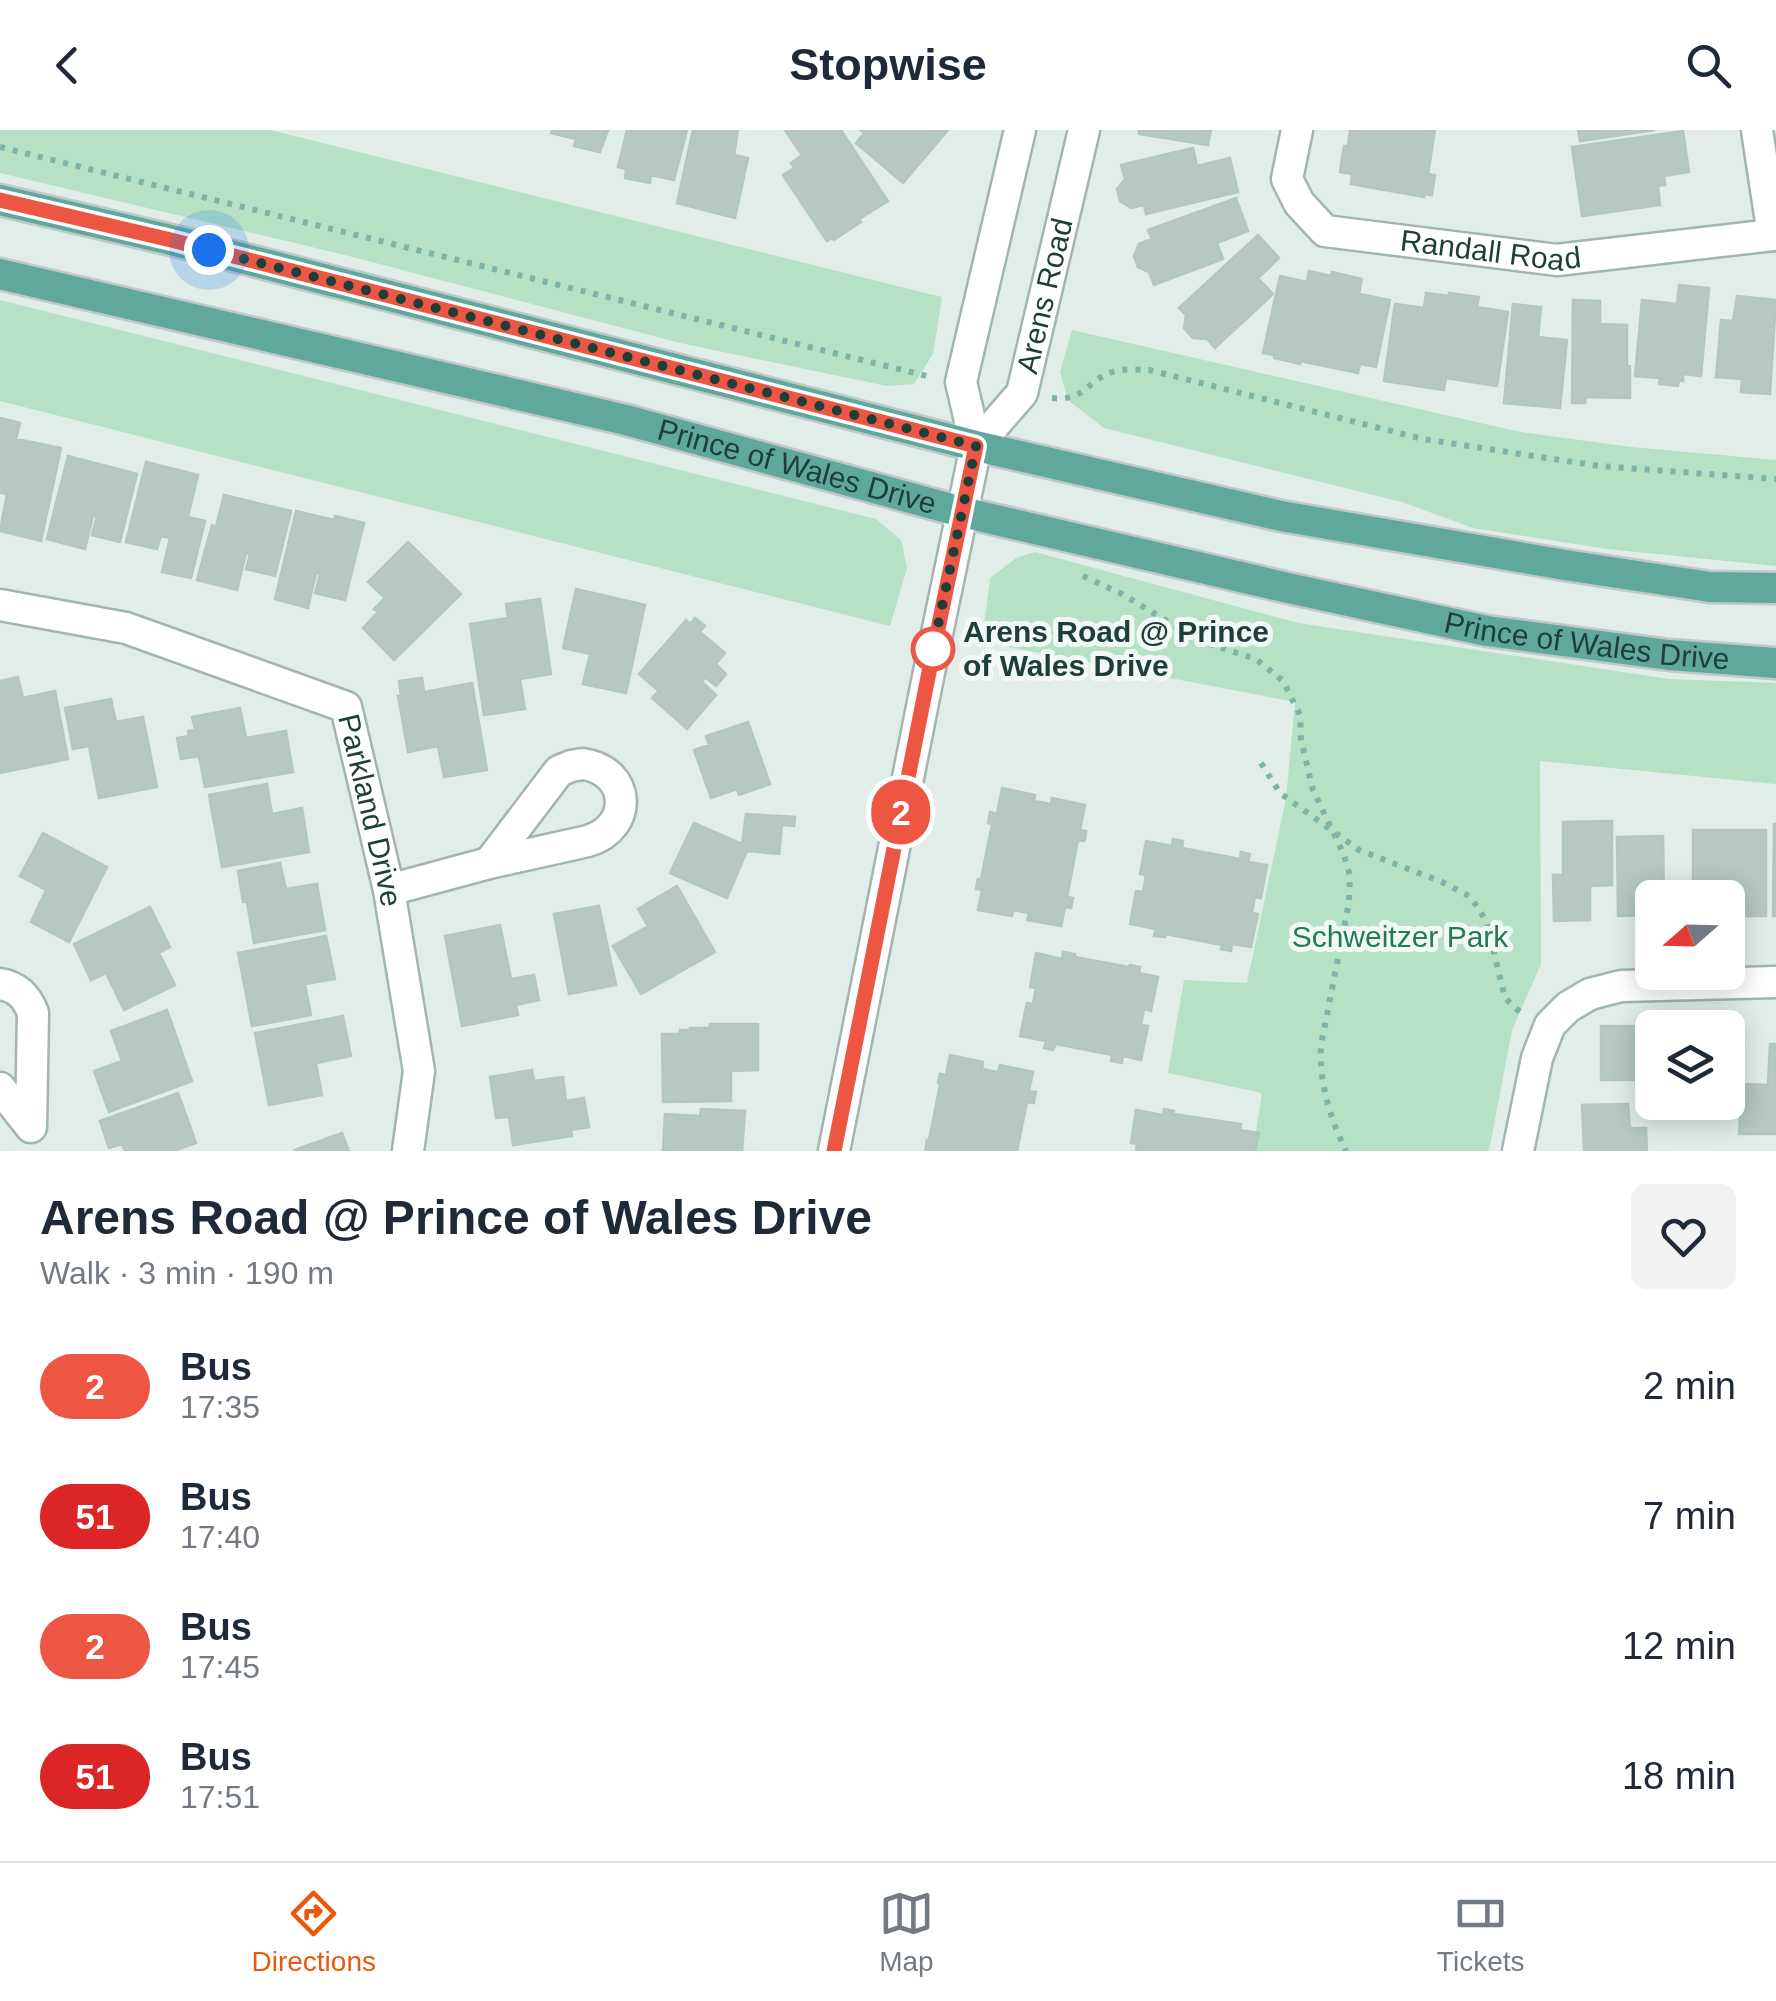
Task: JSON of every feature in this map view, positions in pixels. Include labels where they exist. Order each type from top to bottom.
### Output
[{"type":"main road","name":"Prince of Wales Drive","points":[[0,200],[190,244],[976,446],[1301,520],[1692,584],[1776,588]]},
{"type":"main road","name":"Prince of Wales Drive","points":[[0,274],[626,420],[962,512],[1288,588],[1487,631],[1669,656],[1776,662]]},
{"type":"street","name":"Arens Road","points":[[834,1151],[976,446],[961,382],[1020,130]]},
{"type":"street","name":"Arens Road","points":[[976,446],[1022,394],[1084,130]]},
{"type":"street","name":"Randall Road","points":[[1297,130],[1288,179],[1299,203],[1324,231],[1558,260],[1774,235]]},
{"type":"street","points":[[1757,130],[1774,235]]},
{"type":"street","name":"Parkland Drive","points":[[0,606],[126,628],[346,707],[389,890],[419,1072],[408,1151]]},
{"type":"street","points":[[389,890],[490,863]]},
{"type":"street","points":[[1518,1151],[1536,1058],[1550,1025],[1568,1007],[1590,994],[1621,986],[1776,982]]},
{"type":"street","points":[[0,984],[20,992],[34,1013],[35,1139]]},
{"type":"street","points":[[0,1088],[35,1139]]},
{"type":"path","points":[[0,147],[923,376],[961,382]]},
{"type":"path","points":[[1022,394],[1067,400],[1118,370],[1148,370],[1422,439],[1599,466],[1776,480]]},
{"type":"path","points":[[1081,576],[1122,594],[1200,641],[1256,659],[1283,681],[1300,715],[1301,740],[1313,790],[1350,876],[1349,902],[1320,1045],[1320,1067],[1335,1129],[1346,1151]]},
{"type":"path","points":[[1261,763],[1280,793],[1333,832],[1375,858],[1469,896],[1487,924],[1504,998],[1518,1011],[1550,1025]]},
{"type":"green space","points":[[0,130],[270,130],[942,297],[933,354],[914,384],[887,386],[680,343],[345,255],[0,173]]},
{"type":"green space","points":[[0,300],[876,519],[901,540],[907,568],[890,626],[0,401]]},
{"type":"green space","points":[[1072,330],[1520,432],[1776,460],[1776,566],[1607,549],[1473,528],[1402,502],[1104,428],[1068,400],[1060,372]]},
{"type":"green space","name":"Schweitzer Park","points":[[1035,552],[1298,623],[1669,679],[1776,683],[1776,784],[1540,761],[1541,964],[1512,1030],[1489,1151],[1253,1151],[1262,1093],[1168,1073],[1184,980],[1247,983],[1286,799],[1295,702],[982,642],[990,578],[1016,558]]},
{"type":"building","points":[[608,130],[600,152],[574,146],[576,139],[551,133]]},
{"type":"building","points":[[627,130],[687,130],[674,180],[651,175],[650,183],[625,178],[626,169],[618,167]]},
{"type":"building","points":[[693,130],[738,130],[734,155],[748,158],[735,218],[677,203]]},
{"type":"building","points":[[785,130],[841,130],[888,201],[834,240],[827,241],[783,175],[794,168],[791,163],[802,155]]},
{"type":"building","points":[[860,130],[948,130],[903,183],[856,143],[864,133]]},
{"type":"building","points":[[1139,130],[1211,130],[1208,145],[1139,134]]},
{"type":"building","points":[[1350,130],[1435,130],[1428,174],[1435,175],[1432,195],[1424,197],[1351,184],[1352,174],[1340,172]]},
{"type":"building","points":[[1578,130],[1655,130],[1580,141]]},
{"type":"building","points":[[1683,131],[1689,172],[1664,176],[1665,185],[1658,186],[1660,205],[1582,216],[1572,147]]},
{"type":"building","points":[[1193,148],[1197,166],[1230,158],[1238,192],[1146,214],[1144,205],[1131,208],[1120,201],[1117,189],[1125,179],[1121,165]]},
{"type":"building","points":[[1236,198],[1248,231],[1217,243],[1223,259],[1154,285],[1149,272],[1138,267],[1134,256],[1139,244],[1152,239],[1148,230]]},
{"type":"building","points":[[1258,235],[1279,258],[1258,278],[1273,294],[1215,348],[1207,339],[1193,338],[1184,328],[1186,315],[1179,308]]},
{"type":"building","points":[[1309,271],[1362,279],[1359,294],[1390,300],[1376,367],[1360,364],[1358,373],[1300,364],[1263,353],[1280,276],[1307,282]]},
{"type":"building","points":[[1679,285],[1709,288],[1701,376],[1683,374],[1678,386],[1659,384],[1660,378],[1635,376],[1642,300],[1677,304]]},
{"type":"building","points":[[1426,293],[1479,297],[1477,307],[1508,312],[1497,386],[1446,378],[1444,390],[1384,381],[1395,304],[1424,308]]},
{"type":"building","points":[[1737,296],[1776,300],[1770,394],[1741,392],[1742,379],[1716,377],[1721,320],[1733,321]]},
{"type":"building","points":[[1573,300],[1600,301],[1600,324],[1627,325],[1630,398],[1586,397],[1585,403],[1572,403]]},
{"type":"building","points":[[1513,304],[1541,307],[1538,337],[1567,340],[1560,408],[1504,403]]},
{"type":"building","points":[[0,418],[20,423],[16,439],[61,448],[41,541],[0,531],[7,494],[1,493],[0,487]]},
{"type":"building","points":[[68,456],[137,474],[120,542],[92,535],[97,516],[93,516],[85,549],[47,539]]},
{"type":"building","points":[[146,462],[198,475],[188,517],[205,521],[191,578],[162,572],[170,538],[161,536],[157,549],[126,542]]},
{"type":"building","points":[[224,495],[291,511],[275,576],[246,569],[250,554],[246,553],[237,590],[197,580]]},
{"type":"building","points":[[296,511],[364,523],[345,600],[315,593],[320,574],[316,573],[308,608],[275,599]]},
{"type":"building","points":[[408,542],[461,594],[394,660],[363,628],[385,598],[368,582]]},
{"type":"building","points":[[576,589],[645,605],[626,693],[583,684],[590,654],[563,648]]},
{"type":"building","points":[[540,599],[551,674],[520,679],[525,709],[484,715],[470,624],[508,618],[506,604]]},
{"type":"building","points":[[695,618],[705,626],[700,632],[725,653],[716,664],[726,674],[716,686],[705,677],[702,682],[716,695],[687,729],[652,698],[659,691],[639,674],[686,620],[690,624]]},
{"type":"building","points":[[18,677],[23,698],[55,691],[68,759],[0,773],[0,681]]},
{"type":"building","points":[[422,678],[424,692],[472,683],[487,770],[444,777],[438,746],[408,752],[399,681]]},
{"type":"building","points":[[111,699],[116,722],[143,717],[157,787],[99,798],[89,746],[73,749],[65,708]]},
{"type":"building","points":[[240,708],[246,738],[286,731],[293,772],[205,787],[199,756],[181,759],[177,738],[189,736],[188,731],[195,730],[192,717]]},
{"type":"building","points":[[748,722],[770,784],[739,795],[737,789],[711,798],[694,750],[709,745],[706,736]]},
{"type":"building","points":[[267,784],[272,814],[302,808],[309,852],[222,867],[209,795]]},
{"type":"building","points":[[1002,788],[1035,795],[1034,801],[1051,804],[1052,798],[1085,805],[1080,830],[1086,831],[1085,839],[1078,840],[1067,897],[1073,898],[1071,908],[1065,907],[1061,926],[1027,920],[1029,913],[1013,910],[1012,916],[978,910],[982,890],[976,889],[992,824],[988,823],[990,812],[997,814]]},
{"type":"building","points":[[746,814],[795,817],[794,826],[782,825],[779,854],[747,851],[727,898],[670,873],[694,823],[742,844]]},
{"type":"building","points":[[1612,821],[1612,885],[1590,886],[1590,920],[1554,921],[1553,875],[1563,875],[1563,822]]},
{"type":"building","points":[[1776,824],[1776,916],[1773,916]]},
{"type":"building","points":[[1693,830],[1766,830],[1766,916],[1745,916],[1745,880],[1693,880]]},
{"type":"building","points":[[43,833],[107,867],[69,942],[31,922],[46,890],[20,876]]},
{"type":"building","points":[[1663,836],[1664,880],[1635,880],[1635,916],[1618,916],[1617,837]]},
{"type":"building","points":[[1173,839],[1183,841],[1182,848],[1240,859],[1241,852],[1250,854],[1248,862],[1267,865],[1261,898],[1255,897],[1252,913],[1258,914],[1251,947],[1232,944],[1231,951],[1221,949],[1222,945],[1166,934],[1154,936],[1156,929],[1130,924],[1136,891],[1143,892],[1146,875],[1140,874],[1146,841],[1172,846]]},
{"type":"building","points":[[280,863],[286,889],[317,884],[325,930],[254,943],[238,871]]},
{"type":"building","points":[[677,886],[715,952],[641,994],[613,946],[648,926],[638,909]]},
{"type":"building","points":[[599,906],[616,985],[569,994],[554,914]]},
{"type":"building","points":[[150,907],[170,947],[159,953],[175,985],[124,1010],[106,973],[91,980],[74,944]]},
{"type":"building","points":[[500,925],[511,979],[534,975],[539,1000],[516,1005],[518,1015],[462,1026],[445,936]]},
{"type":"building","points":[[326,936],[335,979],[305,984],[311,1015],[252,1026],[238,953]]},
{"type":"building","points":[[1063,952],[1140,967],[1139,973],[1158,977],[1151,1011],[1144,1009],[1141,1025],[1148,1026],[1141,1060],[1123,1056],[1122,1063],[1111,1061],[1112,1055],[1056,1044],[1053,1050],[1044,1048],[1046,1041],[1020,1036],[1027,1003],[1033,1004],[1036,988],[1030,987],[1036,953],[1062,959]]},
{"type":"building","points":[[167,1010],[192,1081],[109,1112],[94,1071],[122,1061],[111,1031]]},
{"type":"building","points":[[343,1016],[351,1056],[316,1063],[322,1095],[269,1105],[255,1033]]},
{"type":"building","points":[[710,1024],[758,1024],[758,1070],[731,1071],[731,1101],[663,1102],[662,1034],[710,1028]]},
{"type":"building","points":[[1601,1026],[1635,1026],[1635,1080],[1601,1080]]},
{"type":"building","points":[[1770,1044],[1776,1044],[1776,1134],[1739,1134],[1740,1120],[1745,1120],[1745,1084],[1768,1085]]},
{"type":"building","points":[[950,1055],[983,1062],[982,1069],[998,1072],[1000,1065],[1033,1072],[1029,1091],[1036,1092],[1034,1103],[1027,1102],[1017,1151],[925,1151],[940,1074],[946,1075]]},
{"type":"building","points":[[532,1070],[534,1081],[563,1077],[566,1101],[584,1098],[589,1127],[571,1130],[572,1136],[513,1145],[509,1117],[496,1118],[490,1077]]},
{"type":"building","points":[[178,1093],[196,1143],[174,1151],[125,1151],[122,1144],[109,1148],[100,1121]]},
{"type":"building","points":[[1628,1104],[1630,1128],[1646,1128],[1647,1151],[1584,1151],[1582,1105]]},
{"type":"building","points":[[701,1109],[745,1111],[742,1151],[663,1151],[665,1114],[700,1116]]},
{"type":"building","points":[[1164,1109],[1174,1111],[1173,1114],[1241,1124],[1240,1130],[1259,1133],[1255,1151],[1136,1151],[1137,1144],[1131,1143],[1136,1110],[1163,1115]]},
{"type":"building","points":[[342,1133],[349,1151],[293,1151],[300,1148]]},
{"type":"bus line","name":"2","points":[[0,200],[171,240],[976,446],[834,1151]]},
{"type":"place","name":"Arens Road @ Prince of Wales Drive","points":[[933,649]]},
{"type":"route","points":[[209,250],[976,446],[933,649]]}]
